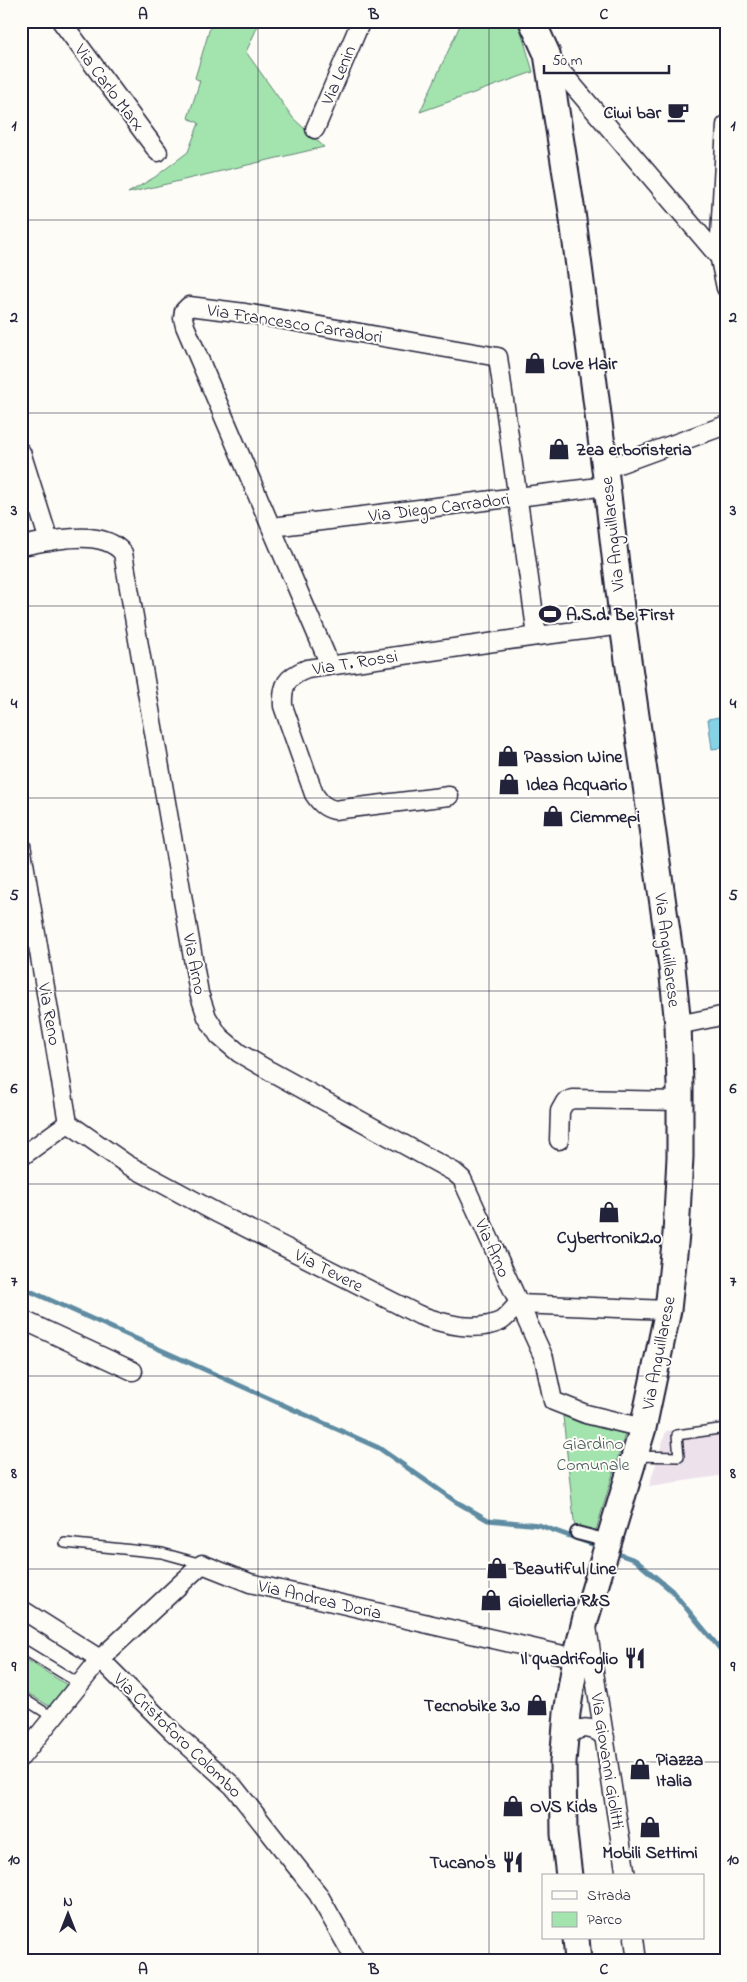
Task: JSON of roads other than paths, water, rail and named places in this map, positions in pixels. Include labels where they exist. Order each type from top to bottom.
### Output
[{"type":"main road","name":"Via Anguillarese","points":[[532,21],[546,54],[571,207],[623,625],[672,967],[678,1025],[680,1101],[680,1157],[676,1234],[668,1310],[642,1428],[600,1564],[586,1617],[576,1658],[567,1713],[564,1834],[569,1874]]},
{"type":"main road","points":[[576,1940],[578,1961]]},
{"type":"street","name":"Via Carlo Marx","points":[[61,21],[158,152]]},
{"type":"street","name":"Via Lenin","points":[[315,129],[361,21]]},
{"type":"street","points":[[546,54],[723,260]]},
{"type":"street","points":[[726,125],[723,260],[726,288]]},
{"type":"street","name":"Via Francesco Carradori","points":[[330,665],[185,326],[184,311],[189,306],[245,313],[498,357],[518,497]]},
{"type":"street","name":"Via Diego Carradori","points":[[272,528],[518,497],[606,477],[726,425]]},
{"type":"street","points":[[21,452],[49,541],[21,546]]},
{"type":"street","points":[[518,497],[538,636]]},
{"type":"street","name":"Via Arno","points":[[49,541],[94,538],[104,540],[118,547],[124,553],[199,993],[207,1017],[219,1036],[239,1053],[270,1072],[454,1172],[462,1179],[518,1304]]},
{"type":"street","name":"Via T. Rossi","points":[[449,796],[334,810],[320,803],[314,794],[283,706],[282,693],[287,681],[295,674],[306,669],[330,665],[623,625]]},
{"type":"street","name":"Via Reno","points":[[21,845],[68,1123]]},
{"type":"street","points":[[678,1025],[726,1015]]},
{"type":"street","points":[[559,1140],[560,1111],[565,1102],[572,1099],[680,1101]]},
{"type":"street","points":[[21,1157],[68,1123]]},
{"type":"street","name":"Via Tevere","points":[[68,1123],[128,1165],[219,1214],[419,1316],[445,1324],[482,1327],[502,1320],[518,1304]]},
{"type":"street","points":[[642,1428],[586,1414],[552,1401],[544,1358],[518,1304],[668,1310]]},
{"type":"street","points":[[21,1319],[133,1371]]},
{"type":"street","points":[[577,1533],[608,1541]]},
{"type":"street","points":[[100,1659],[202,1564]]},
{"type":"street","name":"Via Andrea Doria","points":[[202,1564],[250,1583],[576,1658]]},
{"type":"street","name":"Via Cristoforo Colombo","points":[[21,1609],[100,1659],[172,1731],[233,1786],[318,1894],[356,1961]]},
{"type":"street","name":"Via Giovanni Giolitti","points":[[586,1617],[626,1874]]},
{"type":"street","name":"Via Cristoforo Colombo","points":[[21,1757],[100,1659]]},
{"type":"street","points":[[565,1740],[571,1733],[584,1727],[597,1730],[604,1737]]},
{"type":"street","points":[[634,1940],[637,1961]]},
{"type":"lane","points":[[634,1456],[680,1457],[677,1435],[726,1428]]},
{"type":"lane","points":[[65,1543],[162,1553],[202,1564]]},
{"type":"lane","points":[[21,1648],[80,1684]]},
{"type":"lane","points":[[21,1697],[54,1718]]},
{"type":"water","points":[[725,716],[726,747],[712,749],[708,719]]},
{"type":"waterway","points":[[21,1287],[379,1448],[455,1501],[488,1520],[539,1525],[600,1547]]},
{"type":"waterway","points":[[613,1552],[635,1560],[672,1591],[726,1656]]},
{"type":"place","name":"Ciwi bar","points":[[678,112]]},
{"type":"place","name":"Love Hair","points":[[535,363]]},
{"type":"place","name":"Zea erboristeria","points":[[559,449]]},
{"type":"place","name":"A.S.d. Be First","points":[[550,614]]},
{"type":"place","name":"Passion Wine","points":[[508,756]]},
{"type":"place","name":"Idea Acquario","points":[[509,784]]},
{"type":"place","name":"Ciemmepi","points":[[553,816]]},
{"type":"place","name":"Cybertronik2.0","points":[[609,1212]]},
{"type":"place","name":"Beautiful Line","points":[[497,1568]]},
{"type":"place","name":"Gioielleria R&S","points":[[491,1600]]},
{"type":"place","name":"Il quadrifoglio","points":[[635,1658]]},
{"type":"place","name":"Tecnobike 3.0","points":[[537,1705]]},
{"type":"place","name":"Piazza Italia","points":[[640,1769]]},
{"type":"place","name":"OVS Kids","points":[[513,1806]]},
{"type":"place","name":"Mobili Settimi","points":[[650,1827]]},
{"type":"place","name":"Tucano's","points":[[513,1862]]},
{"type":"park label","name":"Giardino Comunale","points":[[593,1454]]}]
